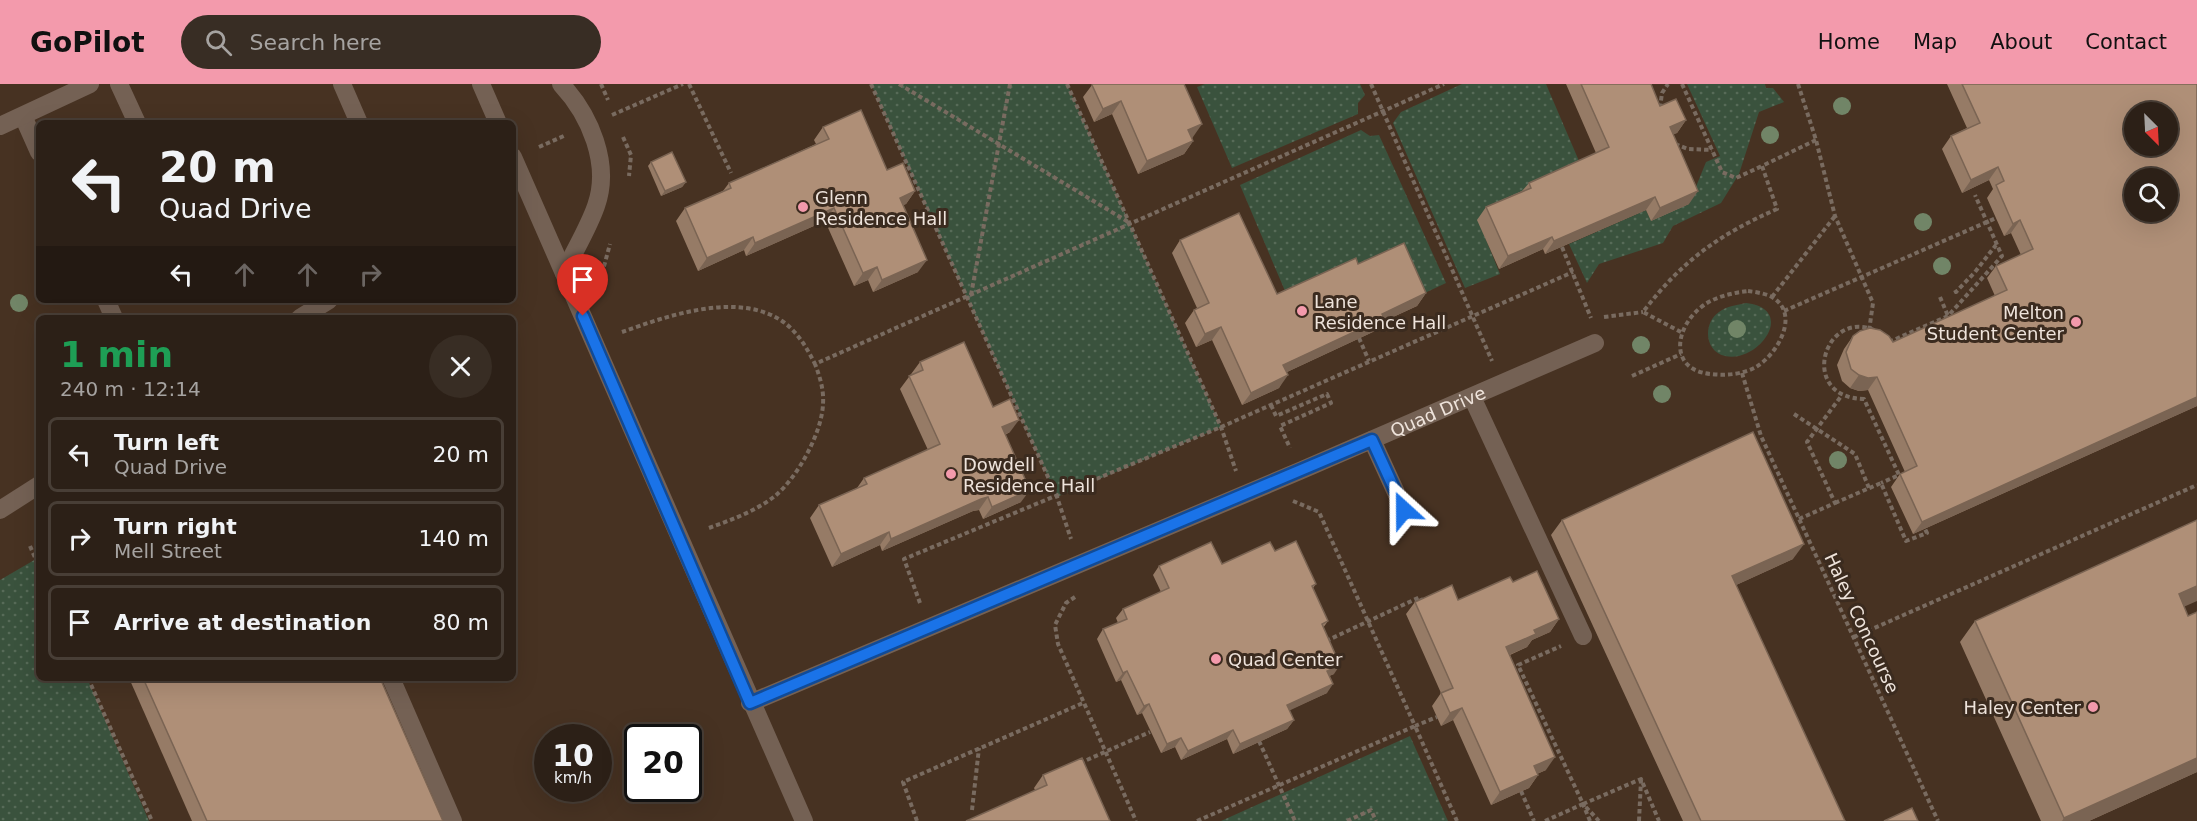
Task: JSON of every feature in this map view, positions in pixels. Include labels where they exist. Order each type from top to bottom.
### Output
[{"type":"street","points":[[0,126],[23,116],[59,90],[90,84]]},
{"type":"street","points":[[119,84],[136,120]]},
{"type":"street","points":[[342,84],[358,120]]},
{"type":"street","points":[[481,84],[497,120]]},
{"type":"street","points":[[561,84],[578,102],[600,155],[601,185],[596,207],[564,273]]},
{"type":"street","points":[[23,116],[36,145]]},
{"type":"street","points":[[517,178],[564,273],[750,703],[804,821]]},
{"type":"street","points":[[305,315],[323,303]]},
{"type":"street","name":"Quad Drive","points":[[750,703],[1372,440],[1595,343]]},
{"type":"street","points":[[1472,397],[1583,636]]},
{"type":"street","points":[[1372,440],[1404,510]]},
{"type":"street","points":[[0,510],[36,487]]},
{"type":"street","points":[[392,681],[453,821]]},
{"type":"path","points":[[608,117],[683,84]]},
{"type":"path","points":[[689,84],[731,173]]},
{"type":"path","points":[[871,84],[969,296],[1057,497],[1073,542]]},
{"type":"path","points":[[899,84],[1131,224]]},
{"type":"path","points":[[969,296],[1010,84]]},
{"type":"path","points":[[1067,84],[1221,427],[1236,473]]},
{"type":"path","points":[[1371,84],[1492,362]]},
{"type":"path","points":[[815,364],[1444,84]]},
{"type":"path","points":[[1660,115],[1662,93],[1668,84]]},
{"type":"path","points":[[1682,84],[1722,172],[1736,178],[1816,140]]},
{"type":"path","points":[[1798,84],[1816,140],[1835,216],[1873,303],[1868,335]]},
{"type":"path","points":[[539,147],[569,134]]},
{"type":"path","points":[[1670,136],[1673,144],[1688,149],[1712,150]]},
{"type":"path","points":[[1643,312],[1672,276],[1709,246],[1724,235],[1777,209],[1762,166],[1764,165]]},
{"type":"path","points":[[1885,339],[1890,343],[1948,316],[2002,256],[1975,195]]},
{"type":"path","points":[[1772,297],[1835,216]]},
{"type":"path","points":[[1784,311],[1996,218]]},
{"type":"path","points":[[1955,290],[1956,292],[1975,272],[1996,245]]},
{"type":"path","points":[[1562,247],[1592,319],[1643,312],[1681,332]]},
{"type":"path","points":[[921,607],[904,560],[1221,427],[1573,273]]},
{"type":"path","points":[[1748,291],[1772,297],[1784,311],[1786,321],[1784,332],[1777,349],[1757,366],[1742,373],[1721,375],[1701,372],[1692,369],[1681,354],[1679,343],[1681,332],[1690,318],[1704,306],[1720,297],[1748,291]]},
{"type":"path","points":[[1940,297],[1948,316]]},
{"type":"path","points":[[621,332],[656,320],[698,310],[729,307],[757,310],[781,321],[793,330],[815,364],[823,391],[821,419],[814,437],[787,485],[773,497],[739,516],[709,528]]},
{"type":"path","points":[[1799,519],[1899,475],[1864,399],[1853,399],[1833,388],[1826,378],[1824,367],[1824,355],[1829,345],[1836,336],[1846,330],[1858,327],[1881,334]]},
{"type":"path","points":[[1359,338],[1369,361]]},
{"type":"path","points":[[1632,376],[1681,354]]},
{"type":"path","name":"Haley Concourse","points":[[1742,373],[1761,436],[1938,821]]},
{"type":"path","points":[[1271,405],[1276,416],[1327,394],[1331,403],[1280,426],[1290,449]]},
{"type":"path","points":[[1834,503],[1807,442],[1842,395]]},
{"type":"path","points":[[1794,414],[1855,454],[1869,488]]},
{"type":"path","points":[[1881,483],[1906,541],[1926,532],[1925,529]]},
{"type":"path","points":[[1854,637],[2197,485]]},
{"type":"path","points":[[1283,505],[1292,501],[1319,512],[1457,821]]},
{"type":"path","points":[[30,546],[36,560]]},
{"type":"path","points":[[1083,591],[1066,603],[1055,625],[1058,644],[1136,821]]},
{"type":"path","points":[[1320,644],[1420,597],[1424,606]]},
{"type":"path","points":[[1583,636],[1518,665],[1590,821]]},
{"type":"path","points":[[89,681],[152,821]]},
{"type":"path","points":[[917,821],[903,782],[1083,703]]},
{"type":"path","points":[[1197,821],[1437,717]]},
{"type":"path","points":[[1078,763],[1150,732]]},
{"type":"path","points":[[1259,741],[1295,821]]},
{"type":"path","points":[[972,810],[979,748]]},
{"type":"path","points":[[1545,821],[1641,779]]},
{"type":"path","points":[[1639,821],[1641,779]]},
{"type":"path","points":[[1641,779],[1659,821]]},
{"type":"path","points":[[1521,791],[1534,821]]},
{"type":"path","points":[[1582,804],[1599,821]]},
{"type":"path","points":[[1347,821],[1371,810],[1376,821]]},
{"type":"shaded area","points":[[0,84],[2197,84],[2197,821],[0,821]]},
{"type":"green space","points":[[871,84],[1067,84],[1221,427],[1057,497]]},
{"type":"green space","points":[[1205,84],[1360,84],[1365,95],[1358,103],[1358,114],[1232,168],[1197,87]]},
{"type":"green space","points":[[1462,84],[1546,84],[1582,168],[1478,220],[1500,274],[1465,288],[1393,123],[1401,112]]},
{"type":"green space","points":[[1687,84],[1765,84],[1766,88],[1773,88],[1784,102],[1759,112],[1739,174],[1721,203],[1673,226],[1663,243],[1599,264],[1587,283],[1569,244],[1646,210],[1651,220],[1689,204],[1706,162],[1720,156]]},
{"type":"green space","points":[[1361,130],[1370,136],[1379,135],[1446,283],[1414,298],[1288,298],[1240,185]]},
{"type":"green space","points":[[1746,303],[1761,307],[1769,315],[1771,325],[1767,335],[1750,352],[1738,356],[1725,356],[1718,353],[1713,349],[1708,336],[1710,323],[1722,310]]},
{"type":"green space","points":[[36,559],[36,681],[88,681],[149,821],[0,821],[0,580]]},
{"type":"green space","points":[[1410,736],[1448,821],[1221,821]]},
{"type":"building","points":[[1093,84],[1184,84],[1202,124],[1188,130],[1193,141],[1147,161],[1121,101],[1103,109]]},
{"type":"building","points":[[1581,84],[1651,84],[1660,106],[1676,99],[1686,120],[1670,127],[1698,191],[1660,208],[1655,197],[1554,241],[1552,237],[1508,256],[1486,207],[1531,188],[1529,183],[1609,147]]},
{"type":"building","name":"Melton Student Center","points":[[1962,84],[2197,84],[2197,397],[1922,522],[1900,474],[1917,466],[1877,377],[1868,378],[1851,369],[1846,352],[1853,336],[1860,331],[1870,328],[1880,330],[1893,342],[2007,290],[1996,266],[2033,249],[2020,220],[2013,224],[1996,185],[2004,181],[1998,167],[1971,180],[1951,136],[1980,123]]},
{"type":"building","name":"Glenn Residence Hall","points":[[861,110],[887,170],[903,163],[915,191],[900,198],[927,260],[882,280],[877,267],[863,273],[834,208],[755,243],[753,237],[707,258],[685,208],[731,188],[729,183],[829,139],[823,127]]},
{"type":"building","points":[[672,152],[686,182],[665,191],[651,162]]},
{"type":"building","name":"Lane Residence Hall","points":[[1239,213],[1277,294],[1356,258],[1358,264],[1404,243],[1426,293],[1382,314],[1384,318],[1283,365],[1288,375],[1251,393],[1221,327],[1205,334],[1194,310],[1209,303],[1180,240]]},
{"type":"building","name":"Dowdell Residence Hall","points":[[964,342],[993,407],[1010,399],[1019,420],[1002,427],[1030,490],[992,507],[988,497],[981,499],[891,539],[889,532],[841,554],[819,505],[867,484],[864,478],[940,444],[909,376],[923,370],[920,362]]},
{"type":"building","points":[[1753,432],[1804,544],[1732,576],[1845,821],[1701,821],[1562,520]]},
{"type":"building","name":"Haley Center","points":[[2197,520],[2197,586],[2179,594],[2188,616],[2197,612],[2197,758],[2064,818],[1975,621]]},
{"type":"building","name":"Quad Center","points":[[1296,541],[1316,584],[1312,586],[1328,621],[1322,624],[1340,665],[1327,671],[1333,684],[1287,705],[1294,720],[1240,744],[1233,730],[1188,751],[1181,738],[1167,744],[1149,704],[1144,706],[1127,671],[1123,673],[1103,629],[1127,619],[1123,609],[1169,588],[1159,566],[1211,542],[1222,564],[1270,542],[1275,551]]},
{"type":"building","points":[[1537,571],[1559,619],[1534,630],[1536,634],[1506,647],[1555,757],[1534,766],[1538,775],[1500,792],[1462,708],[1450,713],[1441,693],[1453,688],[1415,602],[1452,585],[1458,600],[1510,577],[1513,582]]},
{"type":"building","points":[[144,681],[381,681],[443,821],[207,821]]},
{"type":"building","points":[[1082,758],[1110,821],[966,821],[1047,785],[1043,775]]},
{"type":"building","points":[[1912,808],[1918,821],[1884,821]]},
{"type":"place","name":"Glenn Residence Hall","points":[[803,207]]},
{"type":"place","name":"Lane Residence Hall","points":[[1302,311]]},
{"type":"place","name":"Melton Student Center","points":[[2076,322]]},
{"type":"place","name":"Dowdell Residence Hall","points":[[951,474]]},
{"type":"place","name":"Quad Center","points":[[1216,659]]},
{"type":"place","name":"Haley Center","points":[[2093,707]]},
{"type":"route","points":[[583,316],[750,703],[1372,440],[1404,510]]}]
